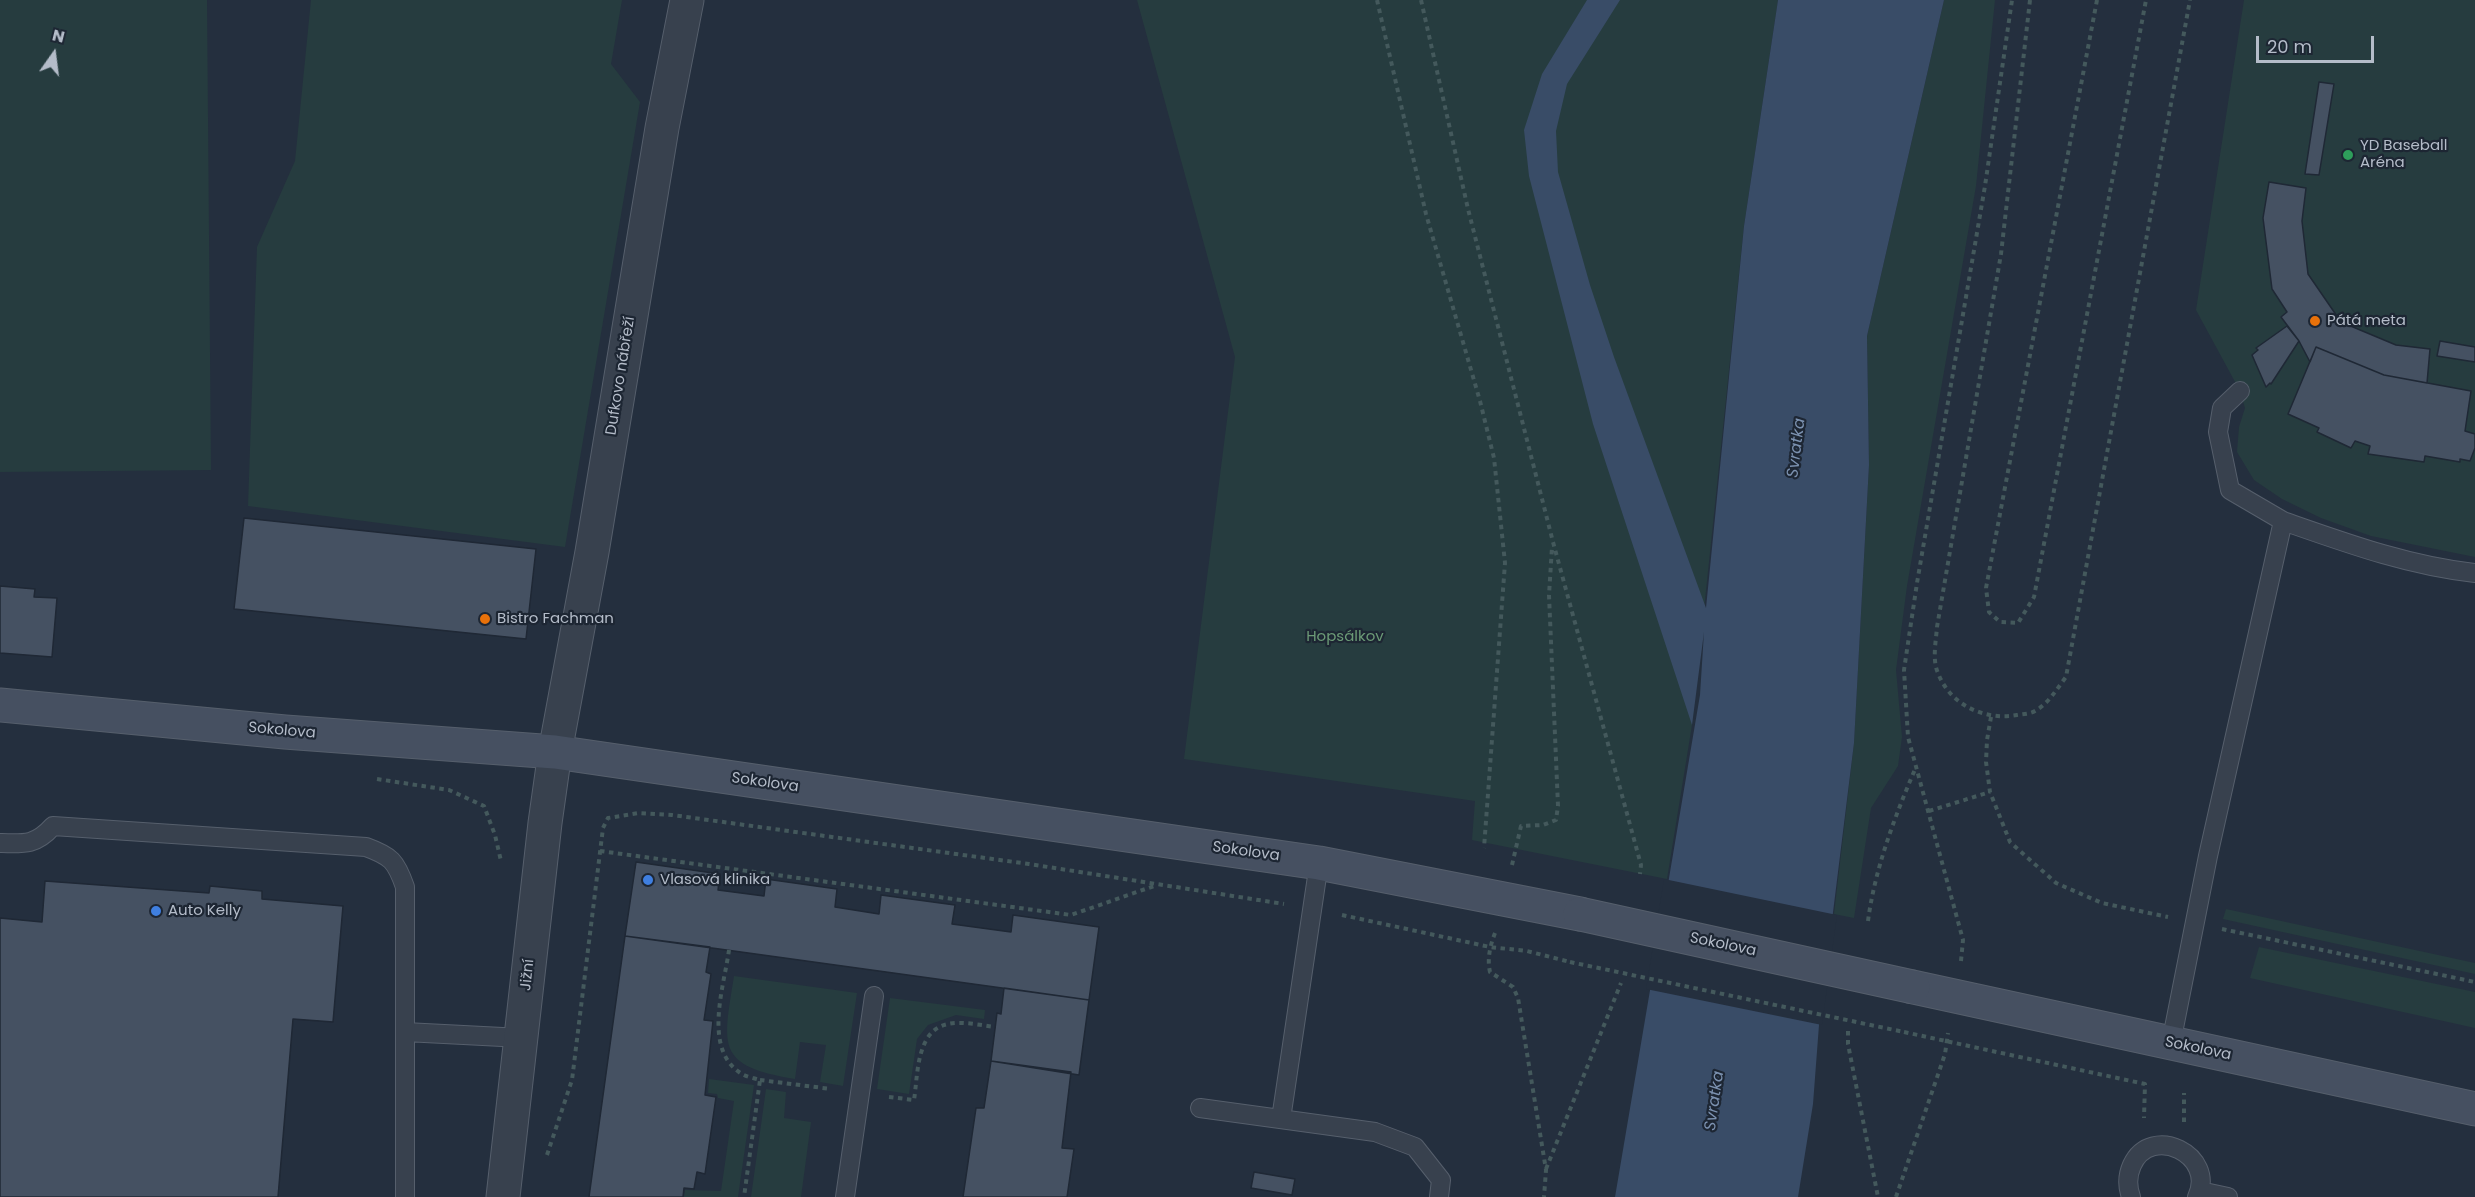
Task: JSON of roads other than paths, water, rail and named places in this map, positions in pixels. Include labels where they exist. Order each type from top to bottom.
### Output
[{"type":"street","name":"Dufkovo nábřeží","points":[[555,752],[592,552],[662,128],[687,0]]},
{"type":"street","name":"Sokolova","points":[[0,705],[285,732],[555,752],[1319,863],[1580,914],[2475,1109]]},
{"type":"street","name":"Jižní","points":[[503,1197],[555,752]]},
{"type":"lane","points":[[2240,391],[2222,408],[2218,432],[2230,490],[2283,521],[2365,549],[2447,570],[2475,573]]},
{"type":"lane","points":[[2171,1043],[2223,789],[2283,521]]},
{"type":"lane","points":[[0,843],[25,844],[42,838],[53,826],[366,847],[384,854],[398,866],[405,887],[405,1197]]},
{"type":"lane","points":[[1281,1119],[1319,863]]},
{"type":"lane","points":[[845,1197],[874,996]]},
{"type":"lane","points":[[405,1032],[522,1038]]},
{"type":"lane","points":[[1200,1108],[1375,1132],[1415,1147],[1442,1180],[1439,1197]]},
{"type":"lane","points":[[2131,1197],[2128,1183],[2134,1160],[2142,1152],[2163,1145],[2174,1146],[2192,1158],[2198,1168],[2199,1194],[2228,1197]]},
{"type":"water","name":"Svratka","points":[[1587,0],[1620,0],[1567,84],[1556,131],[1558,172],[1590,285],[1614,357],[1706,608],[1744,226],[1778,0],[1944,0],[1867,336],[1869,465],[1854,743],[1819,1025],[1813,1104],[1798,1197],[1615,1197],[1700,695],[1704,632],[1692,725],[1593,424],[1529,176],[1524,130],[1542,74]]},
{"type":"place","name":"YD Baseball Aréna","points":[[2348,155]]},
{"type":"place","name":"Pátá meta","points":[[2315,321]]},
{"type":"place","name":"Bistro Fachman","points":[[485,619]]},
{"type":"place","name":"Vlasová klinika","points":[[648,880]]},
{"type":"place","name":"Auto Kelly","points":[[156,911]]},
{"type":"park label","name":"Hopsálkov","points":[[1345,637]]}]
